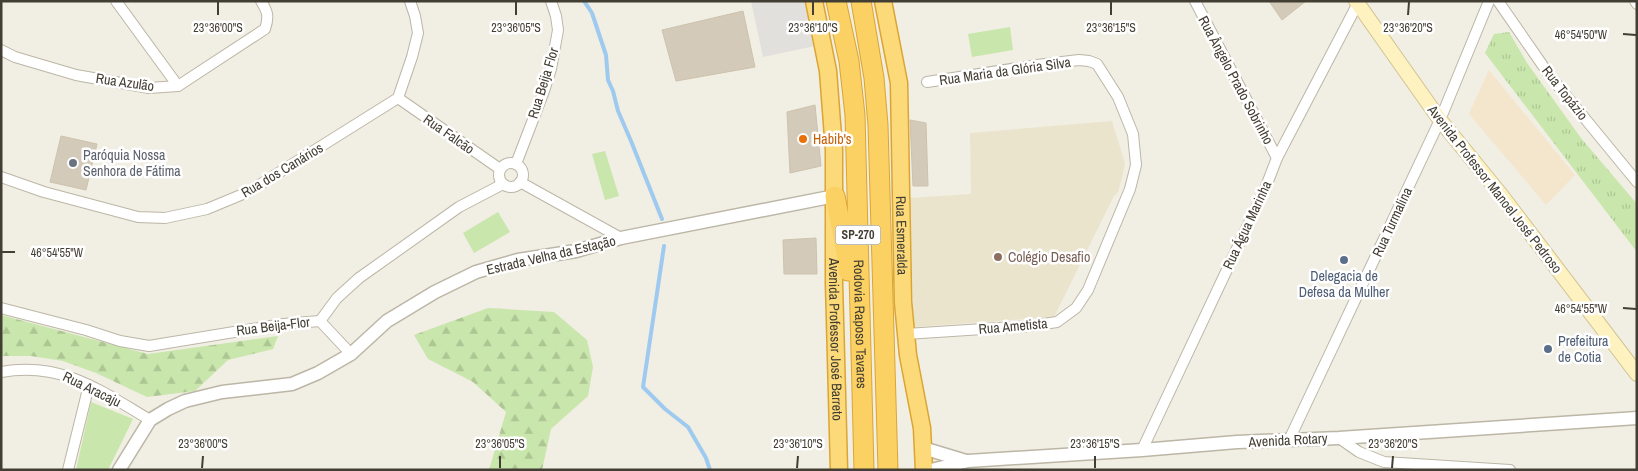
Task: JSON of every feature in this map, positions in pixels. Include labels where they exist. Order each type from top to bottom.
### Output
[{"type":"highway","name":"Avenida Professor José Barreto","points":[[814,1],[828,71],[833,125],[835,196],[834,283],[839,470]]},
{"type":"highway","name":"Rodovia Raposo Tavares","points":[[836,1],[849,62],[855,115],[864,470]]},
{"type":"highway","name":"Rodovia Raposo Tavares","points":[[861,1],[874,78],[878,125],[888,470]]},
{"type":"highway","name":"Rua Esmeralda","points":[[883,1],[898,83],[903,302],[908,355],[922,428],[924,470]]},
{"type":"highway","points":[[835,196],[848,258],[858,470]]},
{"type":"main road","name":"Avenida Professor Manoel José Pedroso","points":[[1357,2],[1440,120],[1502,196],[1637,374]]},
{"type":"street","points":[[116,1],[178,86]]},
{"type":"street","name":"Rua Azulão","points":[[1,50],[15,57],[76,75],[149,88],[178,86],[265,29],[268,12],[260,1]]},
{"type":"street","points":[[398,98],[412,58],[418,33],[416,16],[410,1]]},
{"type":"street","name":"Rua Beija Flor","points":[[516,164],[551,69],[558,30],[551,1]]},
{"type":"street","name":"Rua Ângelo Prado Sobrinho","points":[[1195,1],[1277,158]]},
{"type":"street","name":"Rua Turmalina","points":[[1289,440],[1440,120],[1489,1]]},
{"type":"street","name":"Rua Topázio","points":[[1498,1],[1550,76],[1637,182]]},
{"type":"street","name":"Rua Água Marinha","points":[[1142,450],[1266,188],[1277,158],[1357,2]]},
{"type":"street","name":"Rua Maria da Glória Silva","points":[[927,82],[1079,60],[1097,64],[1118,97],[1133,134],[1136,165],[1130,189]]},
{"type":"street","name":"Rua Falcão","points":[[398,98],[500,170]]},
{"type":"street","name":"Rua dos Canários","points":[[1,177],[44,192],[138,217],[165,218],[207,209],[248,192],[398,98]]},
{"type":"street","points":[[516,164],[522,172],[520,182],[512,187],[503,184],[499,175],[500,170],[504,165],[516,164]]},
{"type":"street","points":[[520,182],[621,238]]},
{"type":"street","name":"Rua Beija-Flor","points":[[1,308],[86,330],[120,341],[149,346],[283,324],[320,321],[337,298],[359,278],[459,207],[503,184]]},
{"type":"street","name":"Rua Ametista","points":[[906,334],[1030,326],[1057,322],[1076,308],[1088,290],[1130,189]]},
{"type":"street","name":"Estrada Velha da Estação","points":[[119,470],[150,420],[168,409],[185,401],[213,394],[292,384],[318,373],[351,354],[387,322],[435,292],[476,272],[518,260],[576,250],[621,238],[835,196]]},
{"type":"street","points":[[320,321],[351,354]]},
{"type":"street","name":"Rua Aracaju","points":[[1,372],[37,369],[60,373],[89,385],[150,420]]},
{"type":"street","points":[[68,470],[89,385]]},
{"type":"street","name":"Avenida Rotary","points":[[930,470],[968,461],[1237,442],[1339,438],[1637,418]]},
{"type":"street","points":[[1339,438],[1359,452],[1384,462],[1510,470]]},
{"type":"street","name":"Avenida Rotary","points":[[923,448],[968,461]]},
{"type":"shaded area","points":[[751,1],[805,1],[815,46],[763,57]]},
{"type":"shaded area","points":[[1489,70],[1575,175],[1546,205],[1469,114]]},
{"type":"shaded area","name":"Colégio Desafio","points":[[1112,121],[1125,163],[1118,192],[1114,196],[1054,317],[914,327],[909,198],[971,194],[970,133]]},
{"type":"green space","points":[[1010,27],[1013,50],[972,57],[968,34]]},
{"type":"green space","points":[[1509,32],[1527,63],[1581,138],[1637,204],[1637,252],[1485,53],[1494,34]]},
{"type":"green space","points":[[605,151],[619,196],[605,200],[592,154]]},
{"type":"green space","points":[[498,212],[510,232],[474,253],[463,233]]},
{"type":"green space","points":[[488,308],[554,312],[587,340],[593,367],[588,396],[551,429],[542,470],[489,470],[506,412],[473,382],[428,359],[414,335]]},
{"type":"green space","points":[[1,315],[148,354],[278,336],[273,349],[228,360],[195,391],[147,397],[96,373],[63,361],[31,356],[1,356]]},
{"type":"green space","points":[[91,402],[133,419],[108,470],[76,470]]},
{"type":"building","points":[[1269,1],[1306,1],[1282,20]]},
{"type":"building","points":[[743,11],[755,67],[676,81],[662,30]]},
{"type":"building","name":"Habib's","points":[[815,105],[821,166],[790,173],[787,112]]},
{"type":"building","points":[[910,120],[926,123],[928,186],[913,186]]},
{"type":"building","name":"Paróquia Nossa Senhora de Fátima","points":[[61,136],[97,144],[86,190],[50,182]]},
{"type":"building","points":[[816,238],[817,274],[784,274],[783,240]]},
{"type":"waterway","points":[[584,1],[592,13],[606,55],[608,80],[618,111],[662,219]]},
{"type":"waterway","points":[[664,246],[643,387],[665,409],[688,427],[706,458],[710,470]]},
{"type":"place","name":"Habib's","points":[[803,139]]},
{"type":"place","name":"Paróquia Nossa Senhora de Fátima","points":[[73,163]]},
{"type":"place","name":"Colégio Desafio","points":[[998,257]]},
{"type":"place","name":"Delegacia de Defesa da Mulher","points":[[1344,260]]},
{"type":"place","name":"Prefeitura de Cotia","points":[[1548,349]]}]
